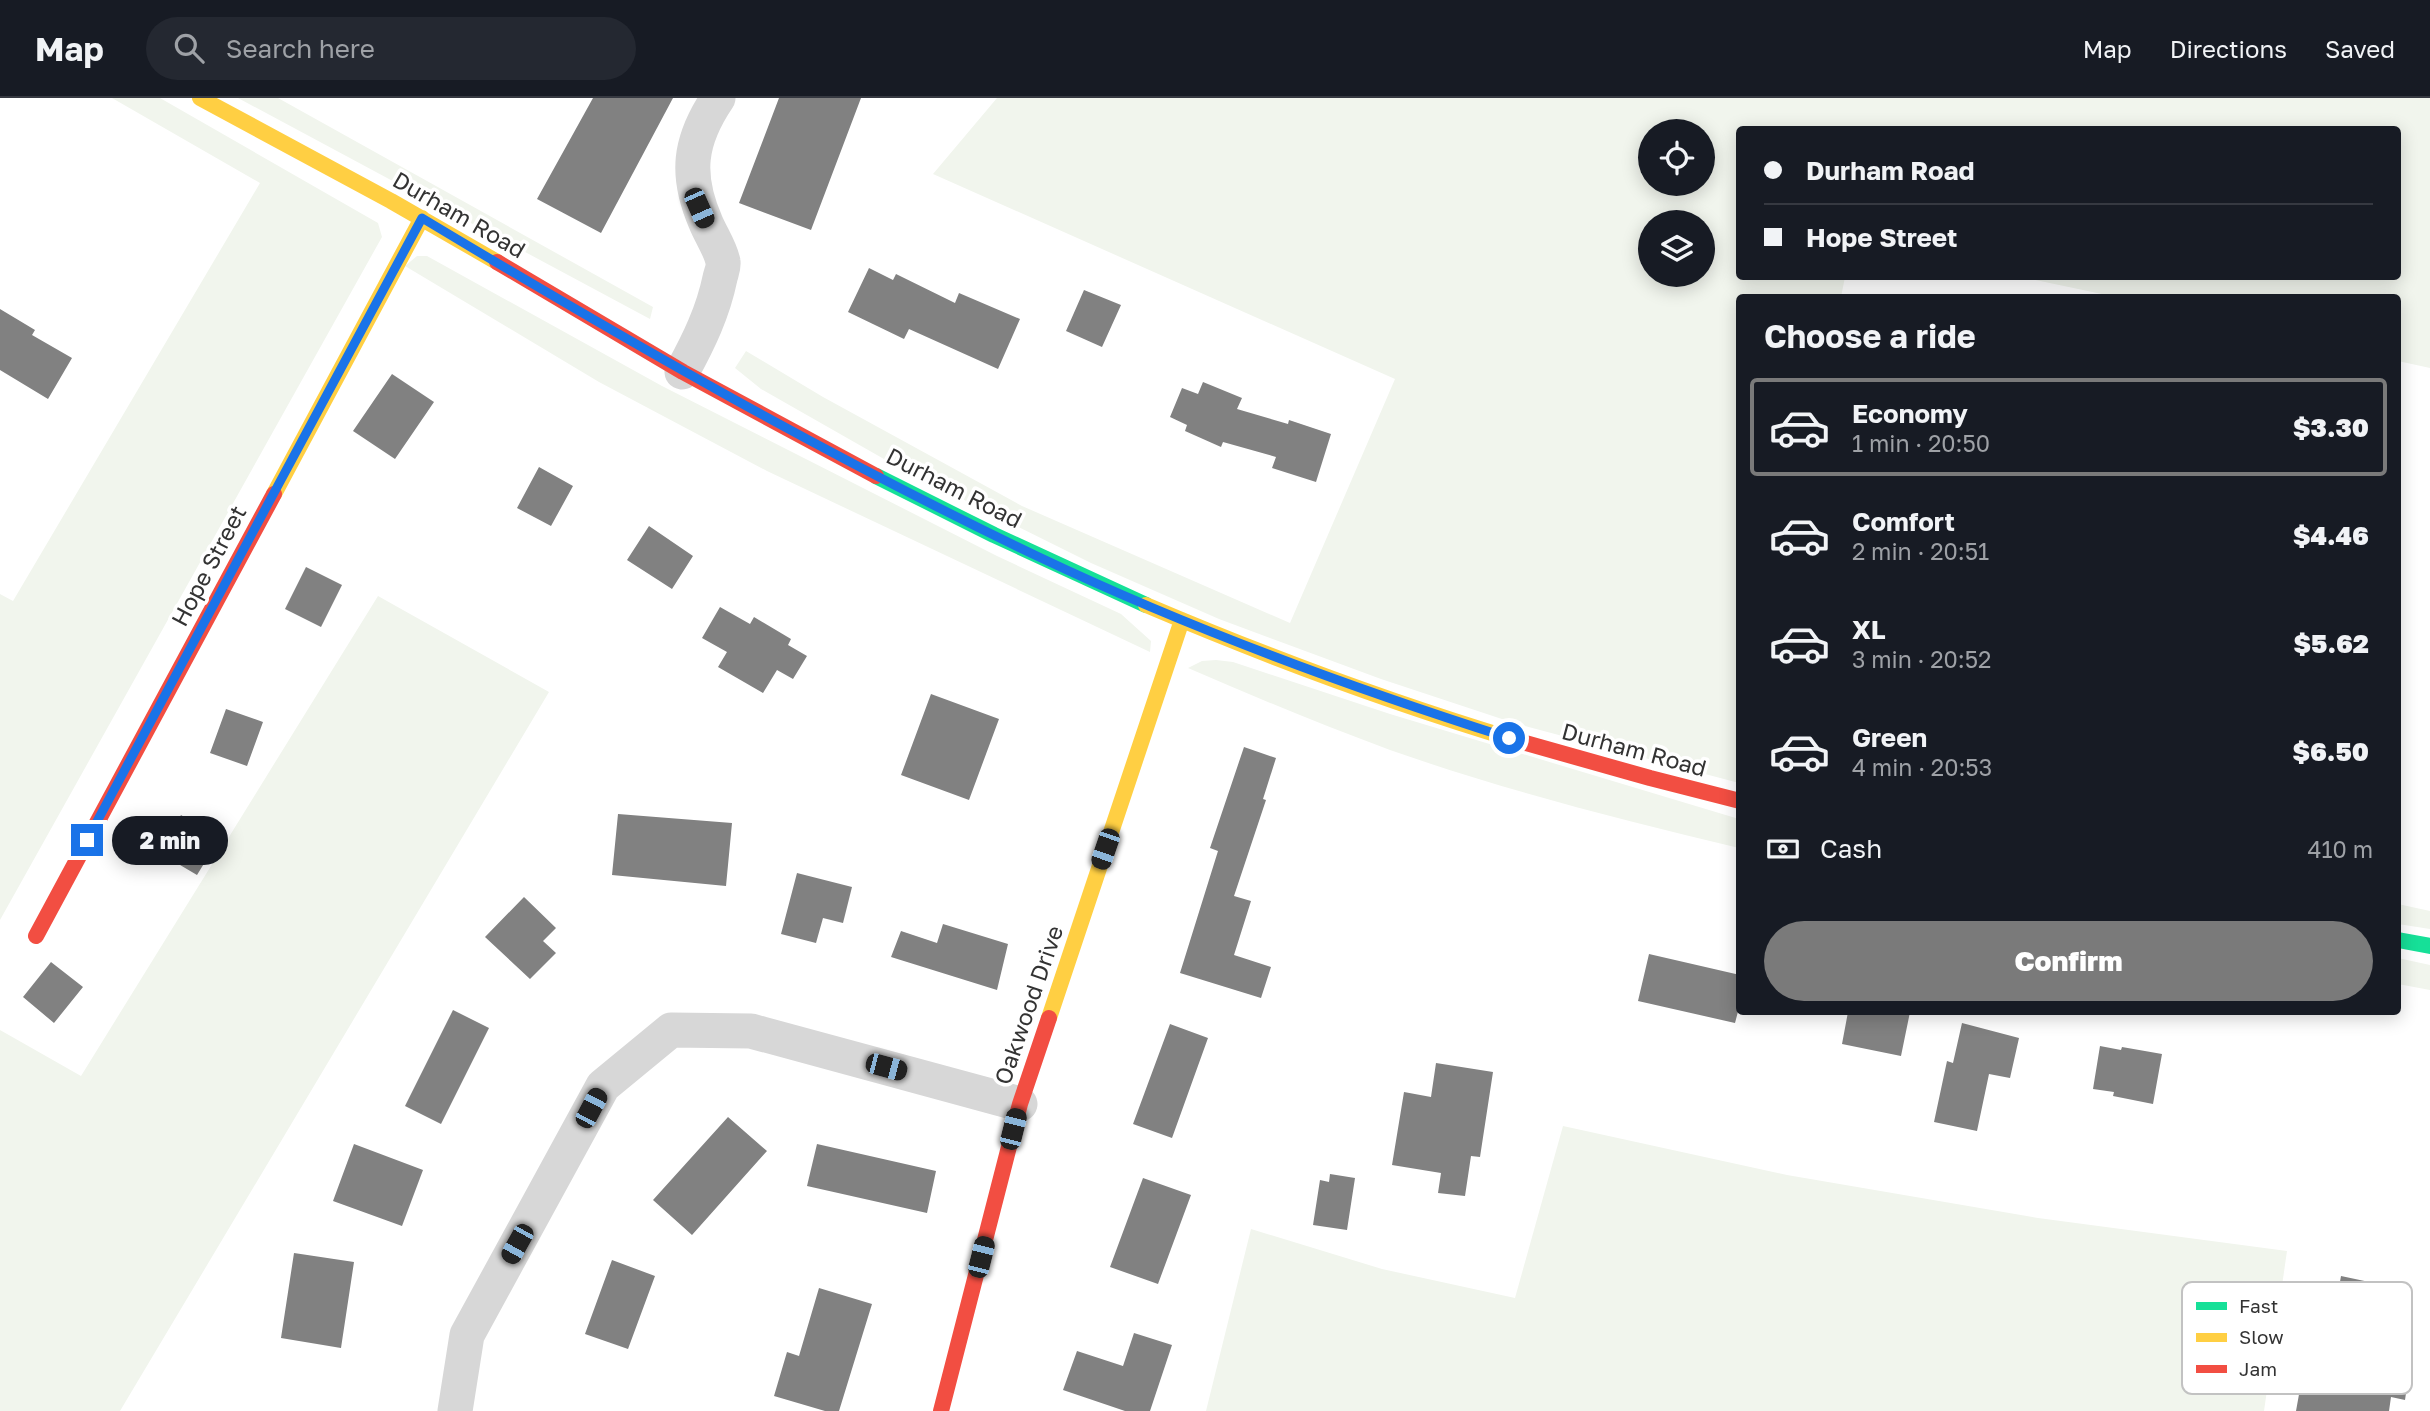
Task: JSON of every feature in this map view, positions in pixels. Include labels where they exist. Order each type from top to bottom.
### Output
[{"type":"main road","name":"Durham Road","points":[[200,98],[422,218],[682,372],[965,521],[1052,563],[1182,620],[1408,706],[1528,745],[1736,799]]},
{"type":"main road","name":"Hope Street","points":[[36,936],[422,218]]},
{"type":"main road","name":"Oakwood Drive","points":[[941,1411],[1020,1104],[1182,620]]},
{"type":"main road","points":[[2401,941],[2430,946]]},
{"type":"street","points":[[682,372],[703,333],[715,301],[723,264],[699,208],[692,185],[691,161],[699,132],[718,98]]},
{"type":"street","points":[[455,1411],[467,1335],[603,1086],[671,1030],[751,1031],[1020,1104]]},
{"type":"shaded area","points":[[112,98],[160,98],[378,223],[382,237],[0,920],[0,594],[13,601],[260,183]]},
{"type":"shaded area","points":[[238,98],[278,98],[653,307],[650,319]]},
{"type":"shaded area","points":[[997,98],[2430,98],[2430,368],[2401,362],[2401,294],[2102,294],[2036,280],[2401,280],[2401,126],[1736,126],[1736,280],[1844,280],[1842,294],[1736,294],[1736,782],[1517,724],[1381,679],[1219,619],[1091,563],[898,467],[761,389],[735,368],[746,351],[823,397],[1022,506],[1290,623],[1395,379],[933,174]]},
{"type":"shaded area","points":[[417,256],[427,256],[662,386],[997,556],[1121,614],[1151,641],[1150,652],[767,471],[599,382],[405,266]]},
{"type":"shaded area","points":[[378,596],[549,692],[120,1411],[0,1411],[0,1030],[81,1076]]},
{"type":"shaded area","points":[[1202,661],[1233,662],[1390,714],[1736,818],[1736,847],[1563,804],[1433,765],[1339,731],[1188,668]]},
{"type":"shaded area","points":[[2401,905],[2430,911],[2430,929],[2401,924]]},
{"type":"shaded area","points":[[2401,959],[2430,965],[2430,990],[2401,985]]},
{"type":"shaded area","points":[[1563,1126],[1787,1175],[2038,1218],[2287,1251],[2283,1282],[2182,1282],[2182,1394],[2266,1394],[2264,1411],[1206,1411],[1251,1229],[1382,1269],[1515,1298]]},
{"type":"building","points":[[593,98],[673,98],[601,233],[537,199]]},
{"type":"building","points":[[779,98],[861,98],[811,230],[739,203]]},
{"type":"building","points":[[869,268],[893,280],[896,274],[955,303],[959,293],[1020,319],[998,369],[909,329],[904,339],[848,312]]},
{"type":"building","points":[[1084,290],[1121,305],[1102,347],[1066,331]]},
{"type":"building","points":[[0,309],[35,330],[32,335],[72,358],[48,399],[0,370]]},
{"type":"building","points":[[392,374],[434,402],[395,459],[353,431]]},
{"type":"building","points":[[1203,382],[1242,398],[1237,409],[1288,424],[1289,420],[1331,434],[1316,482],[1272,468],[1276,457],[1223,442],[1221,447],[1185,431],[1187,425],[1170,417],[1182,388],[1198,394]]},
{"type":"building","points":[[539,467],[573,486],[551,526],[517,508]]},
{"type":"building","points":[[649,526],[693,556],[672,589],[627,560]]},
{"type":"building","points":[[306,567],[342,585],[321,627],[285,609]]},
{"type":"building","points":[[720,607],[750,624],[754,617],[791,639],[788,645],[807,656],[793,679],[777,670],[763,693],[718,667],[727,652],[702,638]]},
{"type":"building","points":[[931,694],[999,719],[969,800],[901,775]]},
{"type":"building","points":[[226,709],[263,722],[247,766],[210,753]]},
{"type":"building","points":[[1244,747],[1276,758],[1263,799],[1266,800],[1234,896],[1251,901],[1234,955],[1271,967],[1261,998],[1180,973],[1218,851],[1210,848]]},
{"type":"building","points":[[618,814],[732,823],[726,886],[612,875]]},
{"type":"building","points":[[181,815],[219,839],[197,875],[158,852]]},
{"type":"building","points":[[797,873],[852,887],[843,923],[823,918],[816,943],[781,934]]},
{"type":"building","points":[[524,897],[556,928],[543,941],[556,953],[530,979],[485,937]]},
{"type":"building","points":[[943,924],[1008,944],[997,990],[891,957],[901,931],[937,943]]},
{"type":"building","points":[[1649,954],[1736,974],[1735,1023],[1638,1001]]},
{"type":"building","points":[[51,962],[83,987],[54,1023],[23,997]]},
{"type":"building","points":[[453,1010],[489,1028],[441,1124],[405,1106]]},
{"type":"building","points":[[1847,1015],[1909,1015],[1901,1056],[1842,1044]]},
{"type":"building","points":[[1962,1023],[2019,1038],[2010,1078],[1989,1074],[1977,1131],[1934,1122],[1947,1061],[1953,1063]]},
{"type":"building","points":[[1170,1024],[1208,1038],[1172,1138],[1133,1124]]},
{"type":"building","points":[[2100,1046],[2162,1054],[2153,1104],[2113,1096],[2114,1092],[2093,1089]]},
{"type":"building","points":[[1436,1063],[1493,1072],[1480,1157],[1471,1156],[1465,1196],[1438,1193],[1441,1173],[1392,1165],[1404,1092],[1431,1097]]},
{"type":"building","points":[[728,1117],[767,1151],[692,1235],[653,1200]]},
{"type":"building","points":[[354,1144],[423,1170],[402,1226],[333,1201]]},
{"type":"building","points":[[817,1144],[936,1171],[927,1213],[807,1186]]},
{"type":"building","points":[[1330,1174],[1355,1178],[1347,1230],[1313,1225],[1320,1180],[1329,1182]]},
{"type":"building","points":[[1143,1178],[1191,1195],[1158,1284],[1110,1267]]},
{"type":"building","points":[[294,1253],[354,1262],[341,1348],[281,1338]]},
{"type":"building","points":[[612,1260],[655,1276],[628,1349],[585,1334]]},
{"type":"building","points":[[2341,1276],[2369,1282],[2340,1282]]},
{"type":"building","points":[[819,1288],[872,1304],[839,1411],[825,1411],[774,1396],[787,1352],[799,1356]]},
{"type":"building","points":[[1134,1333],[1172,1345],[1150,1411],[1125,1411],[1063,1390],[1077,1351],[1123,1366]]},
{"type":"building","points":[[2299,1394],[2406,1394],[2405,1400],[2391,1397],[2389,1411],[2296,1411]]},
{"type":"traffic: fast","points":[[876,476],[994,535],[1146,605]]},
{"type":"traffic: fast","points":[[2401,941],[2430,946]]},
{"type":"traffic: slow","points":[[200,98],[391,201],[497,262]]},
{"type":"traffic: slow","points":[[274,494],[422,218]]},
{"type":"traffic: slow","points":[[1146,605],[1328,677],[1515,740]]},
{"type":"traffic: slow","points":[[1049,1018],[1182,620]]},
{"type":"traffic: jam","points":[[497,262],[683,372],[876,476]]},
{"type":"traffic: jam","points":[[36,936],[274,494]]},
{"type":"traffic: jam","points":[[1515,740],[1736,800]]},
{"type":"traffic: jam","points":[[941,1411],[1020,1104],[1049,1018]]},
{"type":"route","points":[[87,840],[422,218],[682,372],[903,489],[1040,557],[1182,620],[1292,663],[1408,706],[1509,738]]}]
